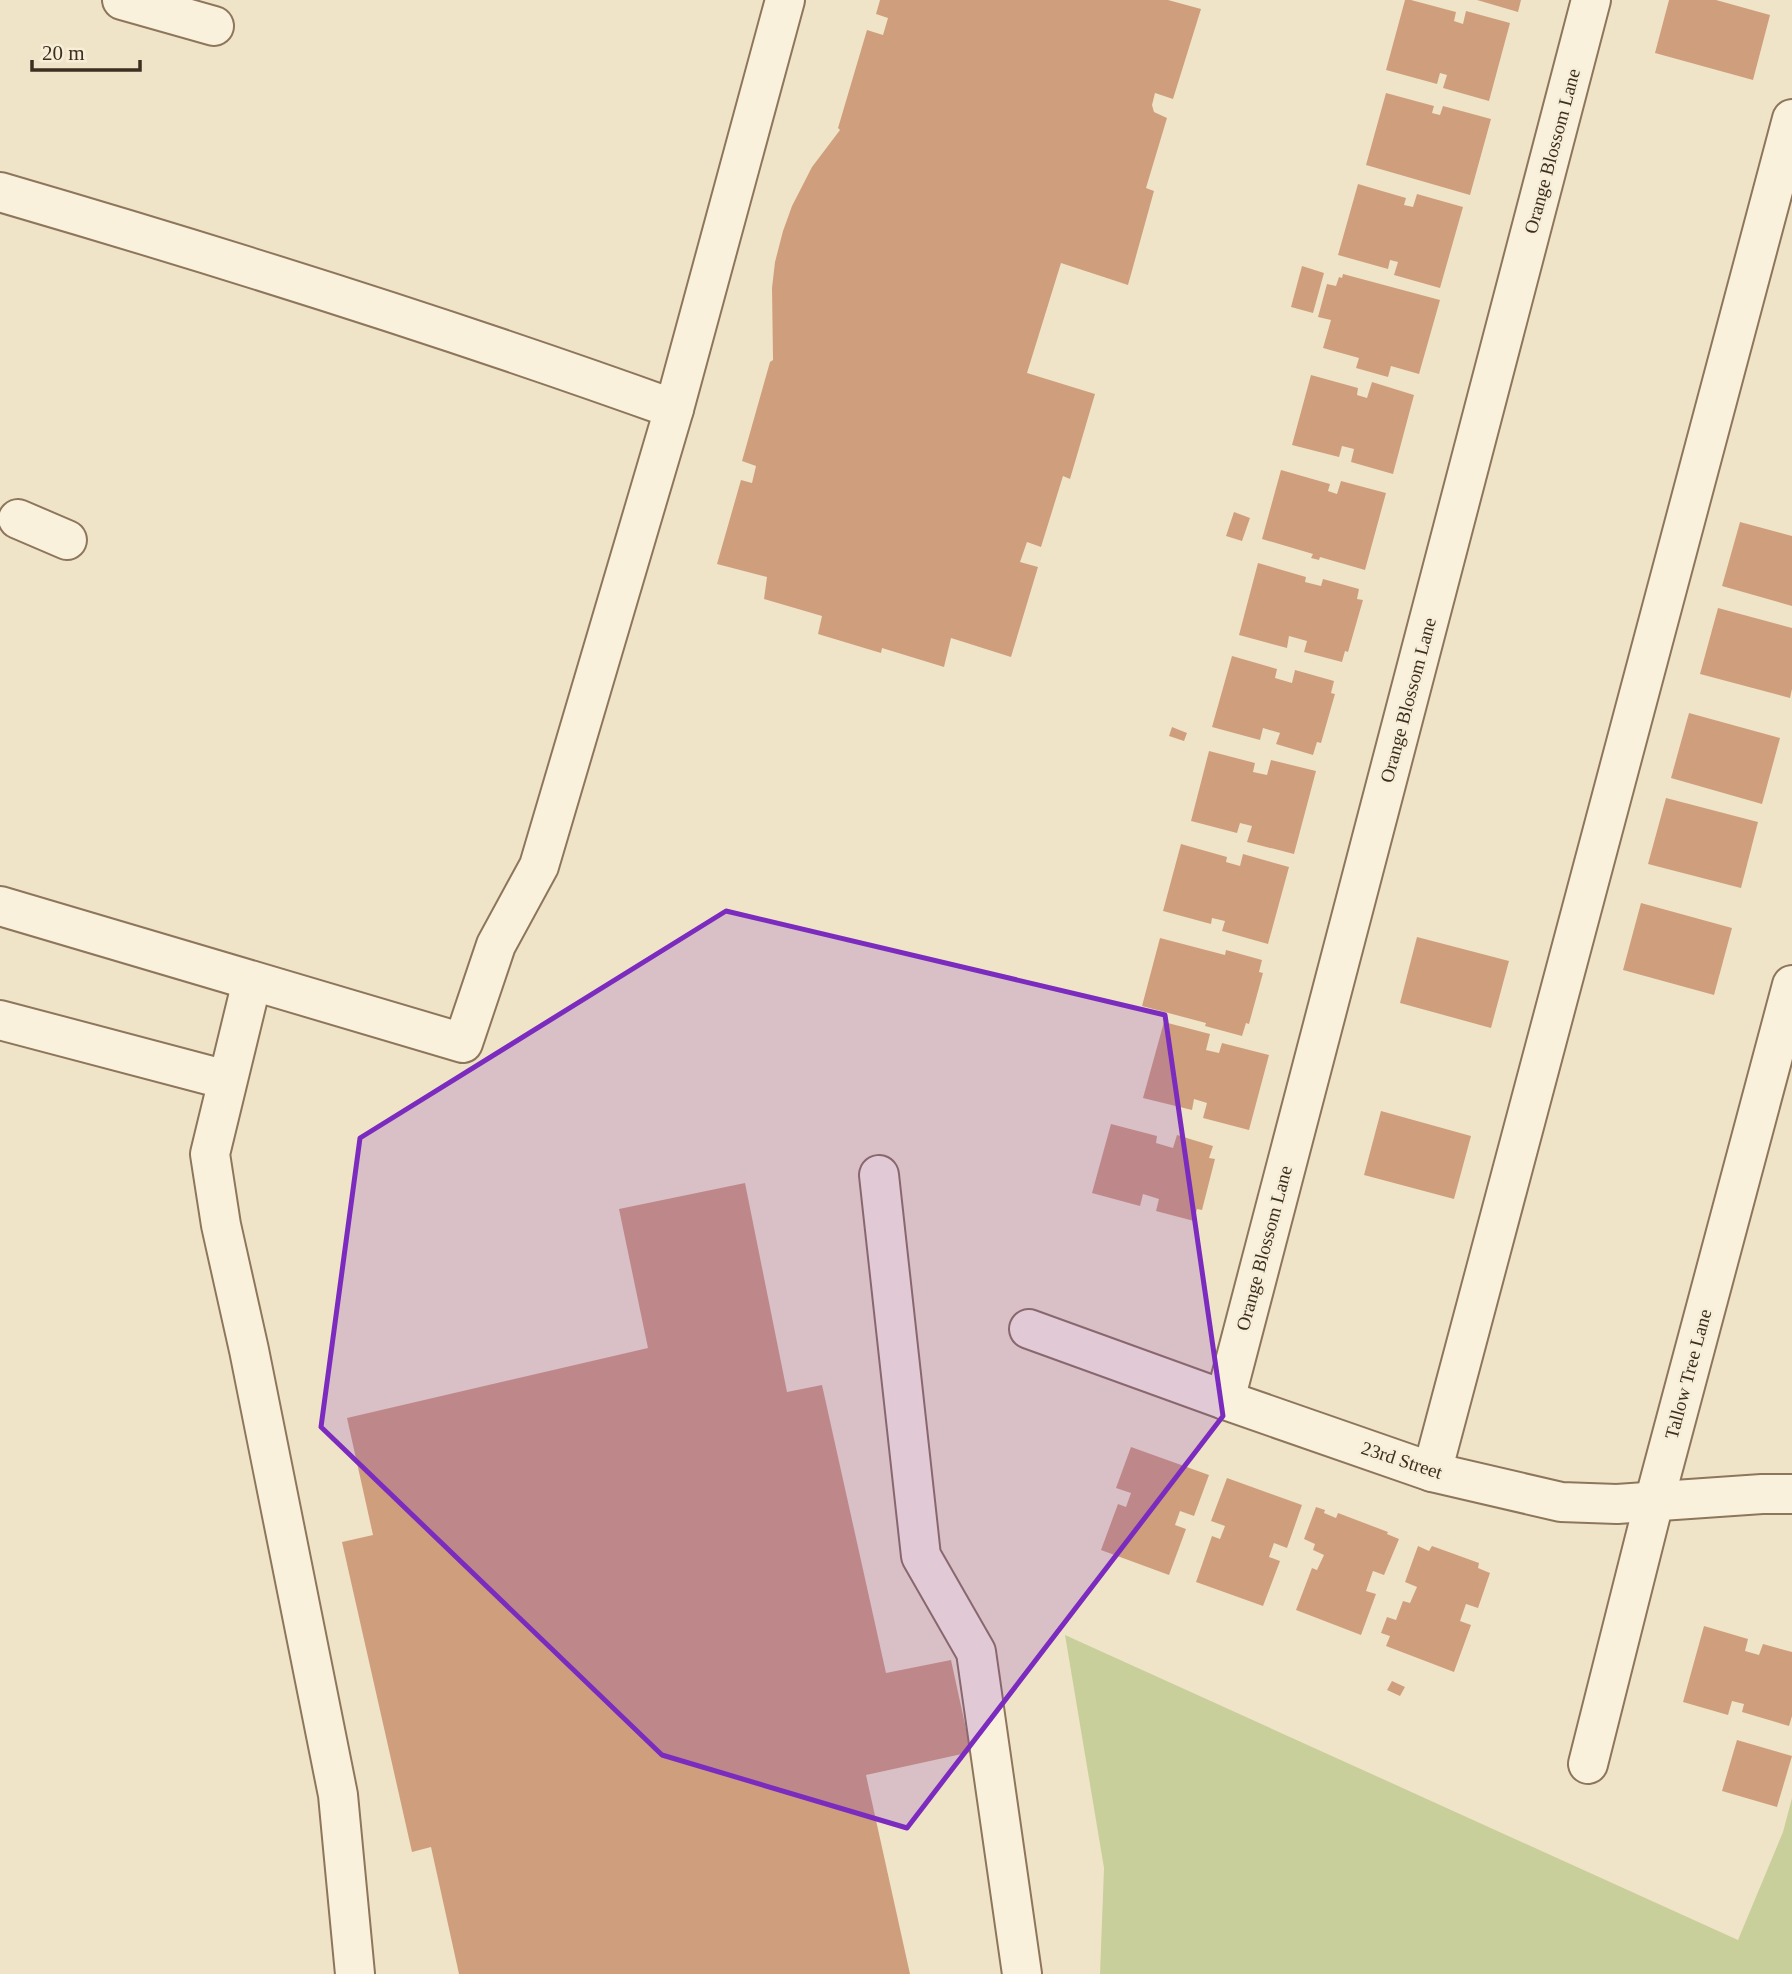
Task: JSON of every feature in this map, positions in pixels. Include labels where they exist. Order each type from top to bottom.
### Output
[{"type":"street","points":[[0,906],[463,1044],[496,946],[539,866],[674,409],[785,0]]},
{"type":"street","name":"Orange Blossom Lane","points":[[1225,1400],[1591,0]]},
{"type":"street","points":[[136,2],[214,26]]},
{"type":"street","points":[[1432,1472],[1792,118]]},
{"type":"street","points":[[0,192],[204,252],[559,367],[674,409]]},
{"type":"street","points":[[18,519],[67,540]]},
{"type":"street","points":[[252,981],[211,1154],[221,1225],[294,1567],[307,1650],[338,1795],[355,1974]]},
{"type":"street","name":"Tallow Tree Lane","points":[[1588,1764],[1654,1503],[1792,985]]},
{"type":"street","points":[[0,1020],[227,1080]]},
{"type":"street","points":[[879,1175],[921,1556],[976,1652],[1022,1974]]},
{"type":"street","name":"23rd Street","points":[[1029,1329],[1432,1472],[1561,1502],[1654,1503],[1792,1494]]},
{"type":"highlighted area","points":[[726,911],[1165,1015],[1223,1416],[907,1828],[662,1755],[321,1427],[360,1138]]},
{"type":"green space","points":[[1065,1635],[1738,1940],[1783,1832],[1792,1798],[1792,1974],[1100,1974],[1104,1868]]},
{"type":"building","points":[[880,0],[1168,0],[1201,9],[1173,99],[1155,93],[1152,105],[1154,112],[1167,118],[1146,188],[1154,191],[1128,285],[1061,263],[1027,373],[1095,394],[1070,479],[1063,476],[1041,547],[1027,542],[1020,562],[1038,567],[1011,657],[951,638],[944,667],[882,648],[881,653],[818,634],[822,616],[764,599],[767,577],[717,564],[741,480],[752,483],[756,466],[742,461],[770,362],[773,360],[772,288],[783,231],[792,206],[812,167],[840,130],[838,128],[867,30],[883,35],[888,18],[876,14]]},
{"type":"building","points":[[1405,0],[1456,12],[1454,21],[1463,24],[1466,11],[1510,23],[1489,101],[1443,88],[1447,75],[1440,73],[1437,84],[1386,70]]},
{"type":"building","points":[[1477,0],[1521,0],[1518,12]]},
{"type":"building","points":[[1669,0],[1716,0],[1770,15],[1753,80],[1655,53]]},
{"type":"building","points":[[1386,93],[1434,106],[1432,113],[1440,115],[1443,106],[1491,119],[1470,195],[1366,165]]},
{"type":"building","points":[[1358,184],[1406,198],[1404,205],[1413,207],[1417,194],[1463,207],[1440,288],[1394,275],[1398,262],[1390,260],[1388,269],[1338,255]]},
{"type":"building","points":[[1302,266],[1324,273],[1313,313],[1291,307]]},
{"type":"building","points":[[1343,274],[1440,300],[1419,374],[1391,366],[1388,377],[1356,368],[1359,358],[1323,348],[1331,320],[1318,317],[1327,284],[1336,286]]},
{"type":"building","points":[[1311,375],[1358,388],[1357,395],[1367,398],[1372,382],[1414,395],[1393,474],[1351,462],[1354,449],[1342,446],[1339,457],[1292,445]]},
{"type":"building","points":[[1281,470],[1330,484],[1328,491],[1337,494],[1341,481],[1386,493],[1365,570],[1320,557],[1319,560],[1311,558],[1313,554],[1262,539]]},
{"type":"building","points":[[1234,512],[1250,518],[1242,541],[1226,536]]},
{"type":"building","points":[[1740,522],[1792,536],[1792,606],[1722,586]]},
{"type":"building","points":[[1258,563],[1306,577],[1305,582],[1321,586],[1323,579],[1359,589],[1357,599],[1363,600],[1348,652],[1345,651],[1342,662],[1304,652],[1307,641],[1289,636],[1287,648],[1239,635]]},
{"type":"building","points":[[1718,608],[1792,628],[1790,698],[1700,674]]},
{"type":"building","points":[[1232,656],[1277,669],[1275,678],[1292,683],[1295,670],[1334,681],[1331,693],[1335,694],[1321,743],[1317,742],[1313,755],[1276,744],[1280,733],[1263,728],[1260,740],[1212,727]]},
{"type":"building","points":[[1689,713],[1780,738],[1762,804],[1671,778]]},
{"type":"building","points":[[1172,727],[1187,733],[1184,741],[1169,736]]},
{"type":"building","points":[[1209,751],[1255,763],[1253,772],[1267,775],[1271,760],[1316,771],[1294,854],[1247,842],[1252,826],[1240,823],[1237,833],[1191,821]]},
{"type":"building","points":[[1666,798],[1758,822],[1741,888],[1648,864]]},
{"type":"building","points":[[1181,844],[1227,857],[1226,862],[1240,866],[1243,854],[1289,867],[1268,944],[1222,931],[1225,921],[1212,918],[1211,924],[1163,911]]},
{"type":"building","points":[[1641,903],[1732,928],[1714,995],[1623,970]]},
{"type":"building","points":[[1417,937],[1509,961],[1491,1028],[1400,1003]]},
{"type":"building","points":[[1160,938],[1225,955],[1226,950],[1262,960],[1259,972],[1263,973],[1249,1024],[1246,1023],[1242,1036],[1205,1026],[1206,1023],[1142,1006]]},
{"type":"building","points":[[1164,1022],[1210,1034],[1206,1050],[1219,1053],[1222,1043],[1269,1055],[1249,1130],[1203,1118],[1207,1103],[1194,1099],[1192,1110],[1143,1098]]},
{"type":"building","points":[[1381,1111],[1471,1136],[1454,1199],[1364,1175]]},
{"type":"building","points":[[1111,1124],[1157,1136],[1156,1143],[1173,1148],[1177,1135],[1213,1146],[1209,1158],[1215,1159],[1202,1210],[1197,1209],[1194,1221],[1156,1211],[1159,1199],[1143,1194],[1140,1206],[1092,1193]]},
{"type":"building","points":[[745,1183],[787,1392],[822,1385],[886,1673],[951,1660],[971,1752],[866,1775],[910,1974],[459,1974],[431,1847],[412,1852],[342,1542],[373,1535],[347,1418],[648,1348],[619,1209]]},
{"type":"building","points":[[1131,1447],[1209,1475],[1194,1516],[1180,1511],[1175,1525],[1186,1529],[1169,1575],[1101,1550],[1118,1504],[1126,1507],[1131,1493],[1116,1488]]},
{"type":"building","points":[[1227,1478],[1302,1505],[1287,1548],[1274,1543],[1269,1557],[1280,1561],[1263,1606],[1196,1582],[1212,1536],[1220,1539],[1225,1526],[1211,1521]]},
{"type":"building","points":[[1316,1507],[1336,1518],[1338,1513],[1388,1532],[1387,1534],[1399,1539],[1384,1575],[1373,1571],[1366,1591],[1376,1594],[1361,1635],[1296,1610],[1312,1568],[1317,1570],[1324,1555],[1313,1550],[1315,1544],[1304,1539]]},
{"type":"building","points":[[1418,1546],[1429,1551],[1432,1546],[1479,1563],[1478,1568],[1490,1573],[1478,1608],[1466,1604],[1460,1621],[1471,1625],[1454,1672],[1386,1646],[1390,1636],[1381,1633],[1387,1617],[1396,1620],[1403,1601],[1410,1603],[1417,1587],[1405,1582]]},
{"type":"building","points":[[1704,1626],[1748,1639],[1745,1651],[1759,1655],[1763,1644],[1792,1652],[1792,1716],[1789,1726],[1742,1712],[1744,1704],[1732,1701],[1728,1715],[1683,1702]]},
{"type":"building","points":[[1392,1681],[1405,1687],[1400,1696],[1387,1690]]},
{"type":"building","points":[[1737,1740],[1792,1756],[1777,1807],[1722,1791]]}]
